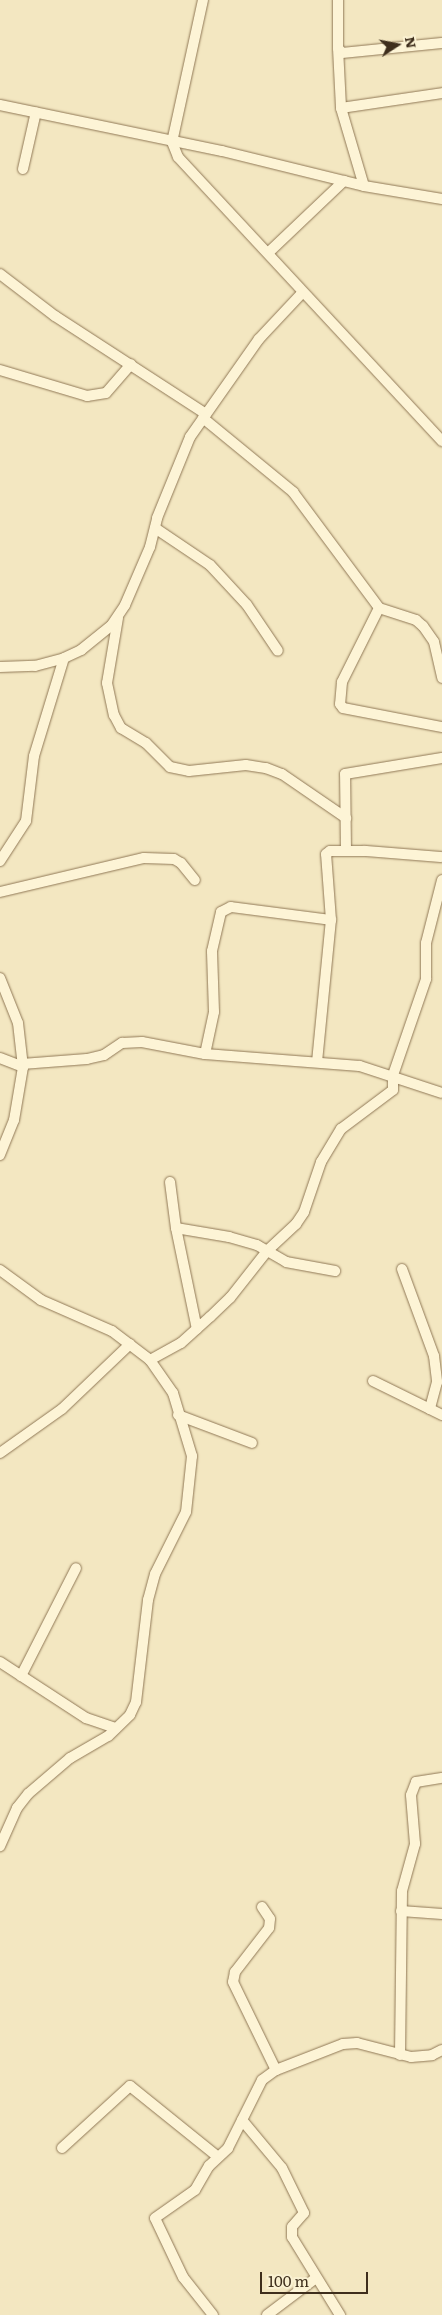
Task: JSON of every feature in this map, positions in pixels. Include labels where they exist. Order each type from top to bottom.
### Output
[{"type":"street","points":[[203,0],[172,142],[190,171],[268,253],[302,293],[380,372],[442,441]]},
{"type":"street","points":[[338,0],[341,108],[364,186]]},
{"type":"street","points":[[338,48],[344,53],[442,43]]},
{"type":"street","points":[[341,108],[442,93]]},
{"type":"street","points":[[0,105],[364,186],[442,200]]},
{"type":"street","points":[[23,169],[36,112]]},
{"type":"street","points":[[268,253],[344,181]]},
{"type":"street","points":[[0,274],[55,316],[131,364],[205,416],[293,492],[379,608],[416,620],[423,626],[434,642],[442,678]]},
{"type":"street","points":[[302,293],[259,339],[205,416],[177,462],[154,528],[150,547],[118,617],[107,683],[111,706],[121,728],[146,743],[170,767],[189,771],[246,765],[266,768],[282,774],[346,818]]},
{"type":"street","points":[[0,370],[88,396],[106,392],[131,364]]},
{"type":"street","points":[[154,528],[210,565],[247,605],[278,651]]},
{"type":"street","points":[[379,608],[342,682],[340,704],[343,708],[442,727]]},
{"type":"street","points":[[0,667],[35,666],[64,658],[101,636],[118,617]]},
{"type":"street","points":[[0,861],[26,821],[38,741],[64,658]]},
{"type":"street","points":[[346,851],[346,773],[442,758]]},
{"type":"street","points":[[317,1062],[331,920],[326,854],[346,851],[442,857]]},
{"type":"street","points":[[0,892],[144,858],[174,859],[181,863],[195,880]]},
{"type":"street","points":[[150,1360],[182,1343],[230,1298],[267,1252],[296,1224],[304,1212],[321,1162],[341,1129],[365,1108],[391,1093],[394,1075],[426,978],[426,943],[442,880]]},
{"type":"street","points":[[205,1054],[214,1012],[212,951],[221,912],[231,908],[331,920]]},
{"type":"street","points":[[0,978],[18,1023],[22,1066],[14,1120],[0,1155]]},
{"type":"street","points":[[0,1058],[22,1066],[87,1059],[131,1042],[205,1054],[360,1066],[394,1075],[442,1093]]},
{"type":"street","points":[[170,1182],[176,1228],[197,1328]]},
{"type":"street","points":[[176,1228],[229,1237],[267,1252],[286,1262],[335,1271]]},
{"type":"street","points":[[402,1269],[437,1371],[436,1390],[430,1409]]},
{"type":"street","points":[[0,1270],[41,1300],[112,1331],[150,1360],[173,1394],[192,1456],[186,1512],[155,1574],[148,1600],[136,1702],[124,1723],[114,1728],[108,1736],[77,1752],[28,1794],[17,1808],[0,1846]]},
{"type":"street","points":[[0,1453],[62,1409],[130,1344]]},
{"type":"street","points":[[373,1381],[442,1414]]},
{"type":"street","points":[[178,1415],[252,1443]]},
{"type":"street","points":[[21,1676],[76,1568]]},
{"type":"street","points":[[0,1662],[86,1718],[114,1728]]},
{"type":"street","points":[[400,2055],[401,1911],[405,1873],[415,1844],[411,1802],[414,1786],[419,1780],[442,1778]]},
{"type":"street","points":[[262,1907],[270,1919],[270,1928],[235,1972],[234,1982],[276,2070]]},
{"type":"street","points":[[401,1911],[442,1914]]},
{"type":"street","points":[[213,2315],[183,2277],[155,2218],[195,2190],[218,2157],[228,2148],[253,2092],[262,2080],[276,2070],[343,2044],[368,2046],[400,2055],[420,2057],[442,2050]]},
{"type":"street","points":[[62,2148],[130,2086],[218,2157]]},
{"type":"street","points":[[242,2120],[282,2168],[304,2216],[292,2227],[292,2236],[340,2315]]},
{"type":"street","points":[[267,2315],[316,2278]]}]
